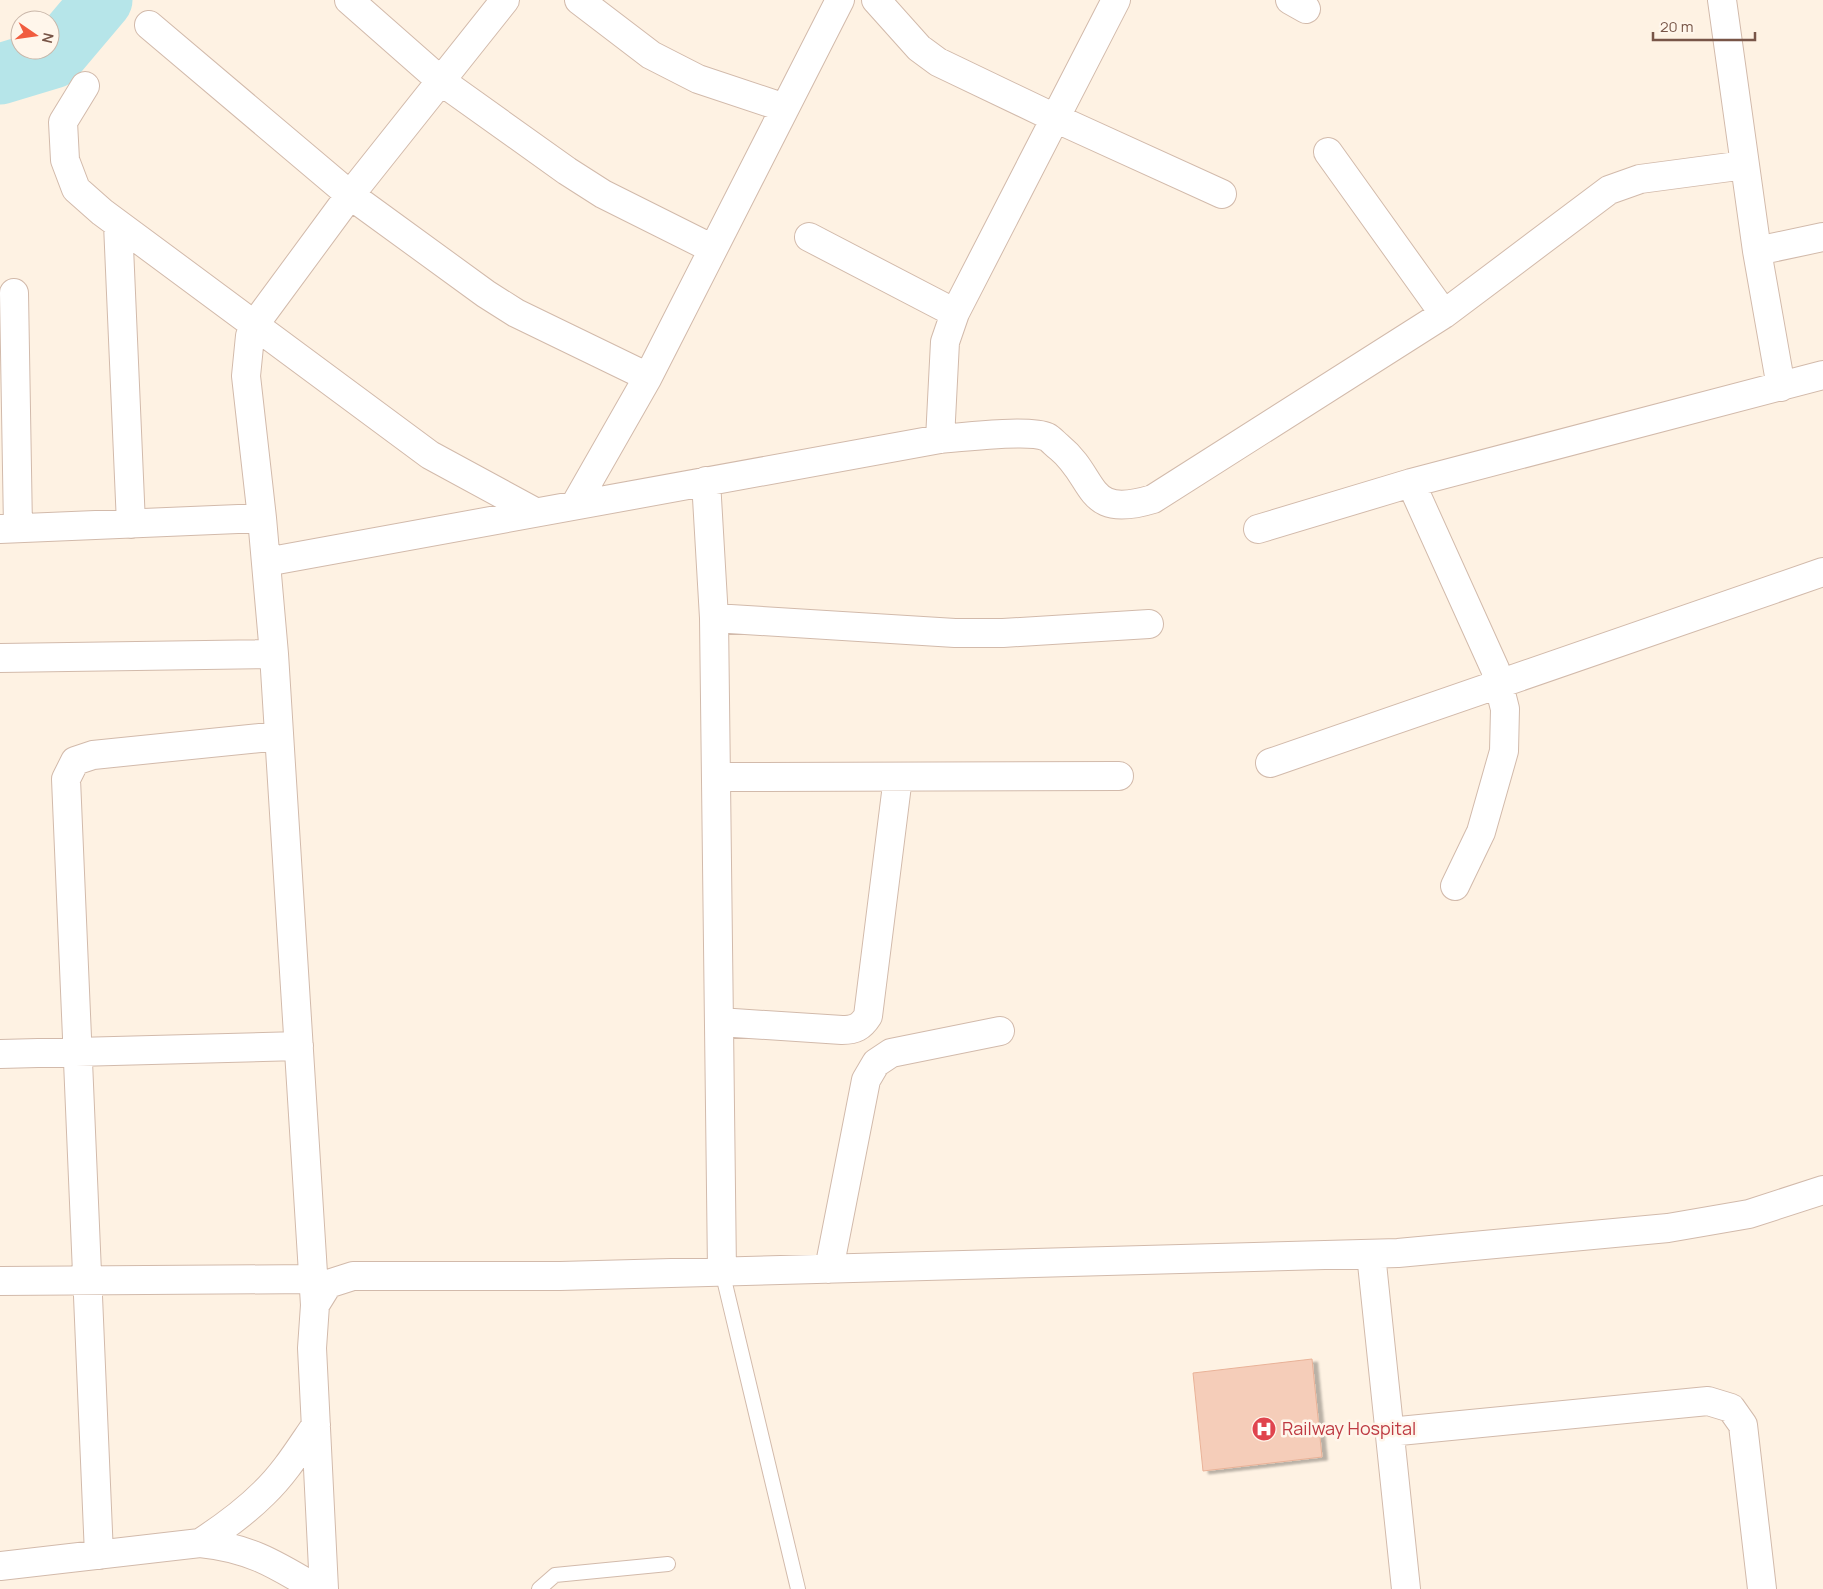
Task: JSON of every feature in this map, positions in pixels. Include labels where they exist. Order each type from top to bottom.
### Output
[{"type":"street","points":[[350,0],[441,81],[567,171],[603,194],[713,249]]},
{"type":"street","points":[[324,1589],[312,1348],[315,1306],[314,1278],[274,654],[262,518],[246,376],[250,336],[255,324],[350,195],[505,0]]},
{"type":"street","points":[[579,0],[651,55],[698,79],[784,108]]},
{"type":"street","points":[[576,505],[648,376],[840,0]]},
{"type":"street","points":[[876,0],[919,48],[938,62],[1054,118],[1222,194]]},
{"type":"street","points":[[940,439],[945,342],[954,314],[1116,0]]},
{"type":"street","points":[[1722,0],[1757,251],[1781,387]]},
{"type":"street","points":[[149,25],[350,195],[486,294],[516,313],[648,376]]},
{"type":"street","points":[[85,86],[63,122],[65,160],[76,189],[118,224],[255,324],[374,416],[430,455],[535,512]]},
{"type":"street","points":[[1328,152],[1444,314]]},
{"type":"street","points":[[266,562],[940,439],[1019,433],[1046,436],[1071,457],[1092,493],[1103,502],[1115,504],[1138,503],[1153,498],[1444,314],[1609,190],[1640,180],[1745,165]]},
{"type":"street","points":[[118,224],[131,524]]},
{"type":"street","points":[[809,237],[954,314]]},
{"type":"street","points":[[1757,251],[1823,237]]},
{"type":"street","points":[[14,293],[9,529],[262,518]]},
{"type":"street","points":[[1258,529],[1412,483],[1823,375]]},
{"type":"street","points":[[706,481],[714,618],[722,1271]]},
{"type":"street","points":[[1412,483],[1496,668],[1505,709],[1504,751],[1481,832],[1455,886]]},
{"type":"street","points":[[1270,763],[1823,572]]},
{"type":"street","points":[[714,618],[955,633],[1003,633],[1149,624]]},
{"type":"street","points":[[0,658],[274,654]]},
{"type":"street","points":[[99,1556],[66,779],[75,761],[93,755],[279,736]]},
{"type":"street","points":[[716,777],[1120,776]]},
{"type":"street","points":[[719,1022],[842,1030],[854,1030],[862,1025],[868,1016],[898,777]]},
{"type":"street","points":[[829,1269],[866,1080],[876,1063],[891,1052],[1000,1031]]},
{"type":"street","points":[[0,1054],[79,1050],[299,1046]]},
{"type":"street","points":[[315,1306],[328,1284],[352,1276],[560,1276],[1371,1254],[1668,1228],[1749,1214],[1823,1190]]},
{"type":"street","points":[[1371,1254],[1406,1589]]},
{"type":"street","points":[[0,1281],[314,1278]]},
{"type":"street","points":[[1390,1432],[1708,1401],[1731,1408],[1743,1425],[1762,1589]]},
{"type":"street","points":[[200,1543],[241,1515],[266,1492],[289,1464],[316,1425]]},
{"type":"street","points":[[0,1566],[200,1543],[229,1546],[252,1553],[279,1566],[317,1589]]},
{"type":"lane","points":[[722,1271],[798,1589]]},
{"type":"lane","points":[[539,1589],[555,1575],[668,1564]]},
{"type":"building","points":[[1312,1359],[1322,1457],[1203,1471],[1193,1373]]},
{"type":"waterway","points":[[0,74],[53,58],[102,0]]},
{"type":"place","name":"Railway Hospital","points":[[1264,1429]]}]
